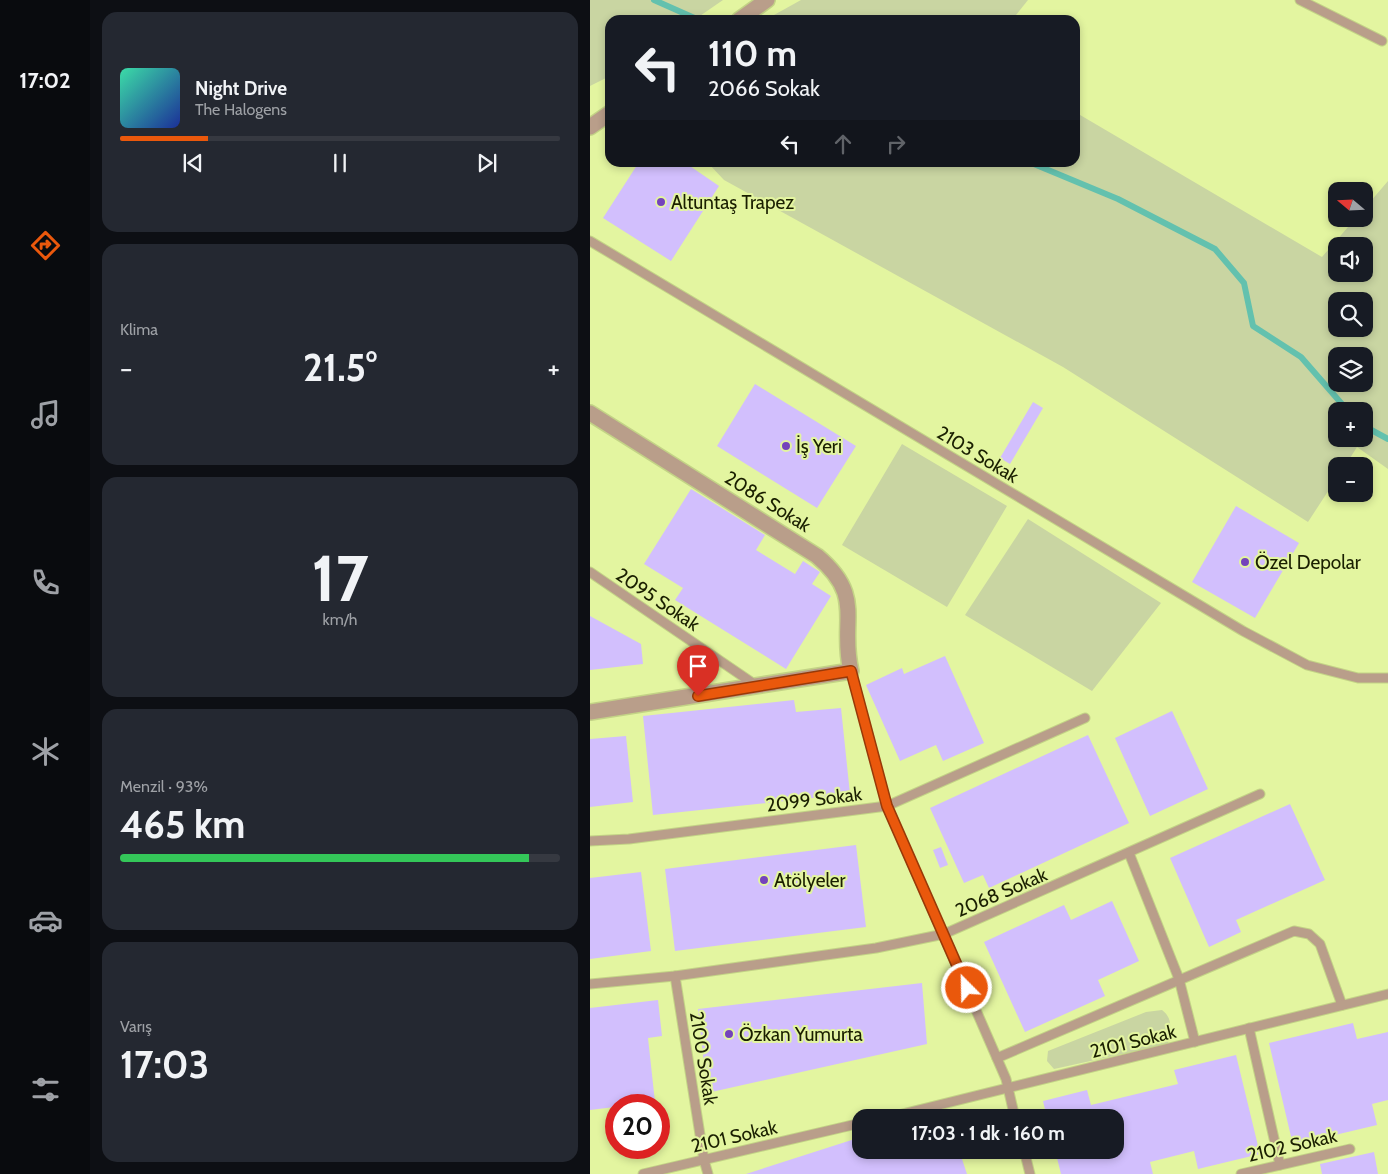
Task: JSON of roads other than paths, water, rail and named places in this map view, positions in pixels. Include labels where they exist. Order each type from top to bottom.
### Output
[{"type":"street","points":[[746,15],[767,0]]},
{"type":"street","points":[[590,127],[605,116]]},
{"type":"street","name":"2086 Sokak","points":[[590,413],[818,556],[830,566],[840,581],[847,599],[848,656],[851,671]]},
{"type":"street","points":[[590,712],[851,671]]},
{"type":"lane","points":[[1300,0],[1382,41]]},
{"type":"lane","name":"2103 Sokak","points":[[590,241],[1232,625],[1307,665],[1358,678],[1388,678]]},
{"type":"lane","name":"2095 Sokak","points":[[590,572],[758,687]]},
{"type":"lane","points":[[851,671],[887,806],[997,1058],[1013,1109]]},
{"type":"lane","name":"2099 Sokak","points":[[590,841],[628,839],[887,806],[1085,718]]},
{"type":"lane","name":"2068 Sokak","points":[[590,984],[675,976],[876,948],[944,934],[1260,794]]},
{"type":"lane","points":[[1129,853],[1179,979],[1195,1042]]},
{"type":"lane","points":[[997,1058],[1286,933],[1302,932],[1309,934],[1320,944],[1342,1005]]},
{"type":"lane","name":"2100 Sokak","points":[[675,976],[704,1160],[708,1174]]},
{"type":"lane","name":"2101 Sokak","points":[[924,1109],[1388,994]]},
{"type":"lane","points":[[1250,1028],[1280,1165]]},
{"type":"lane","name":"2101 Sokak","points":[[643,1174],[852,1125]]},
{"type":"lane","name":"2102 Sokak","points":[[1241,1174],[1350,1148]]},
{"type":"lane","points":[[1026,1159],[1030,1174]]},
{"type":"waterway","points":[[654,0],[688,15]]},
{"type":"waterway","points":[[1041,167],[1118,199],[1215,249],[1244,283],[1253,326],[1301,357],[1340,402]]},
{"type":"waterway","points":[[1373,431],[1388,439]]},
{"type":"place","name":"Altuntaş Trapez","points":[[661,202]]},
{"type":"place","name":"İş Yeri","points":[[786,446]]},
{"type":"place","name":"Özel Depolar","points":[[1245,562]]},
{"type":"place","name":"Atölyeler","points":[[764,880]]},
{"type":"place","name":"Özkan Yumurta","points":[[729,1034]]}]
